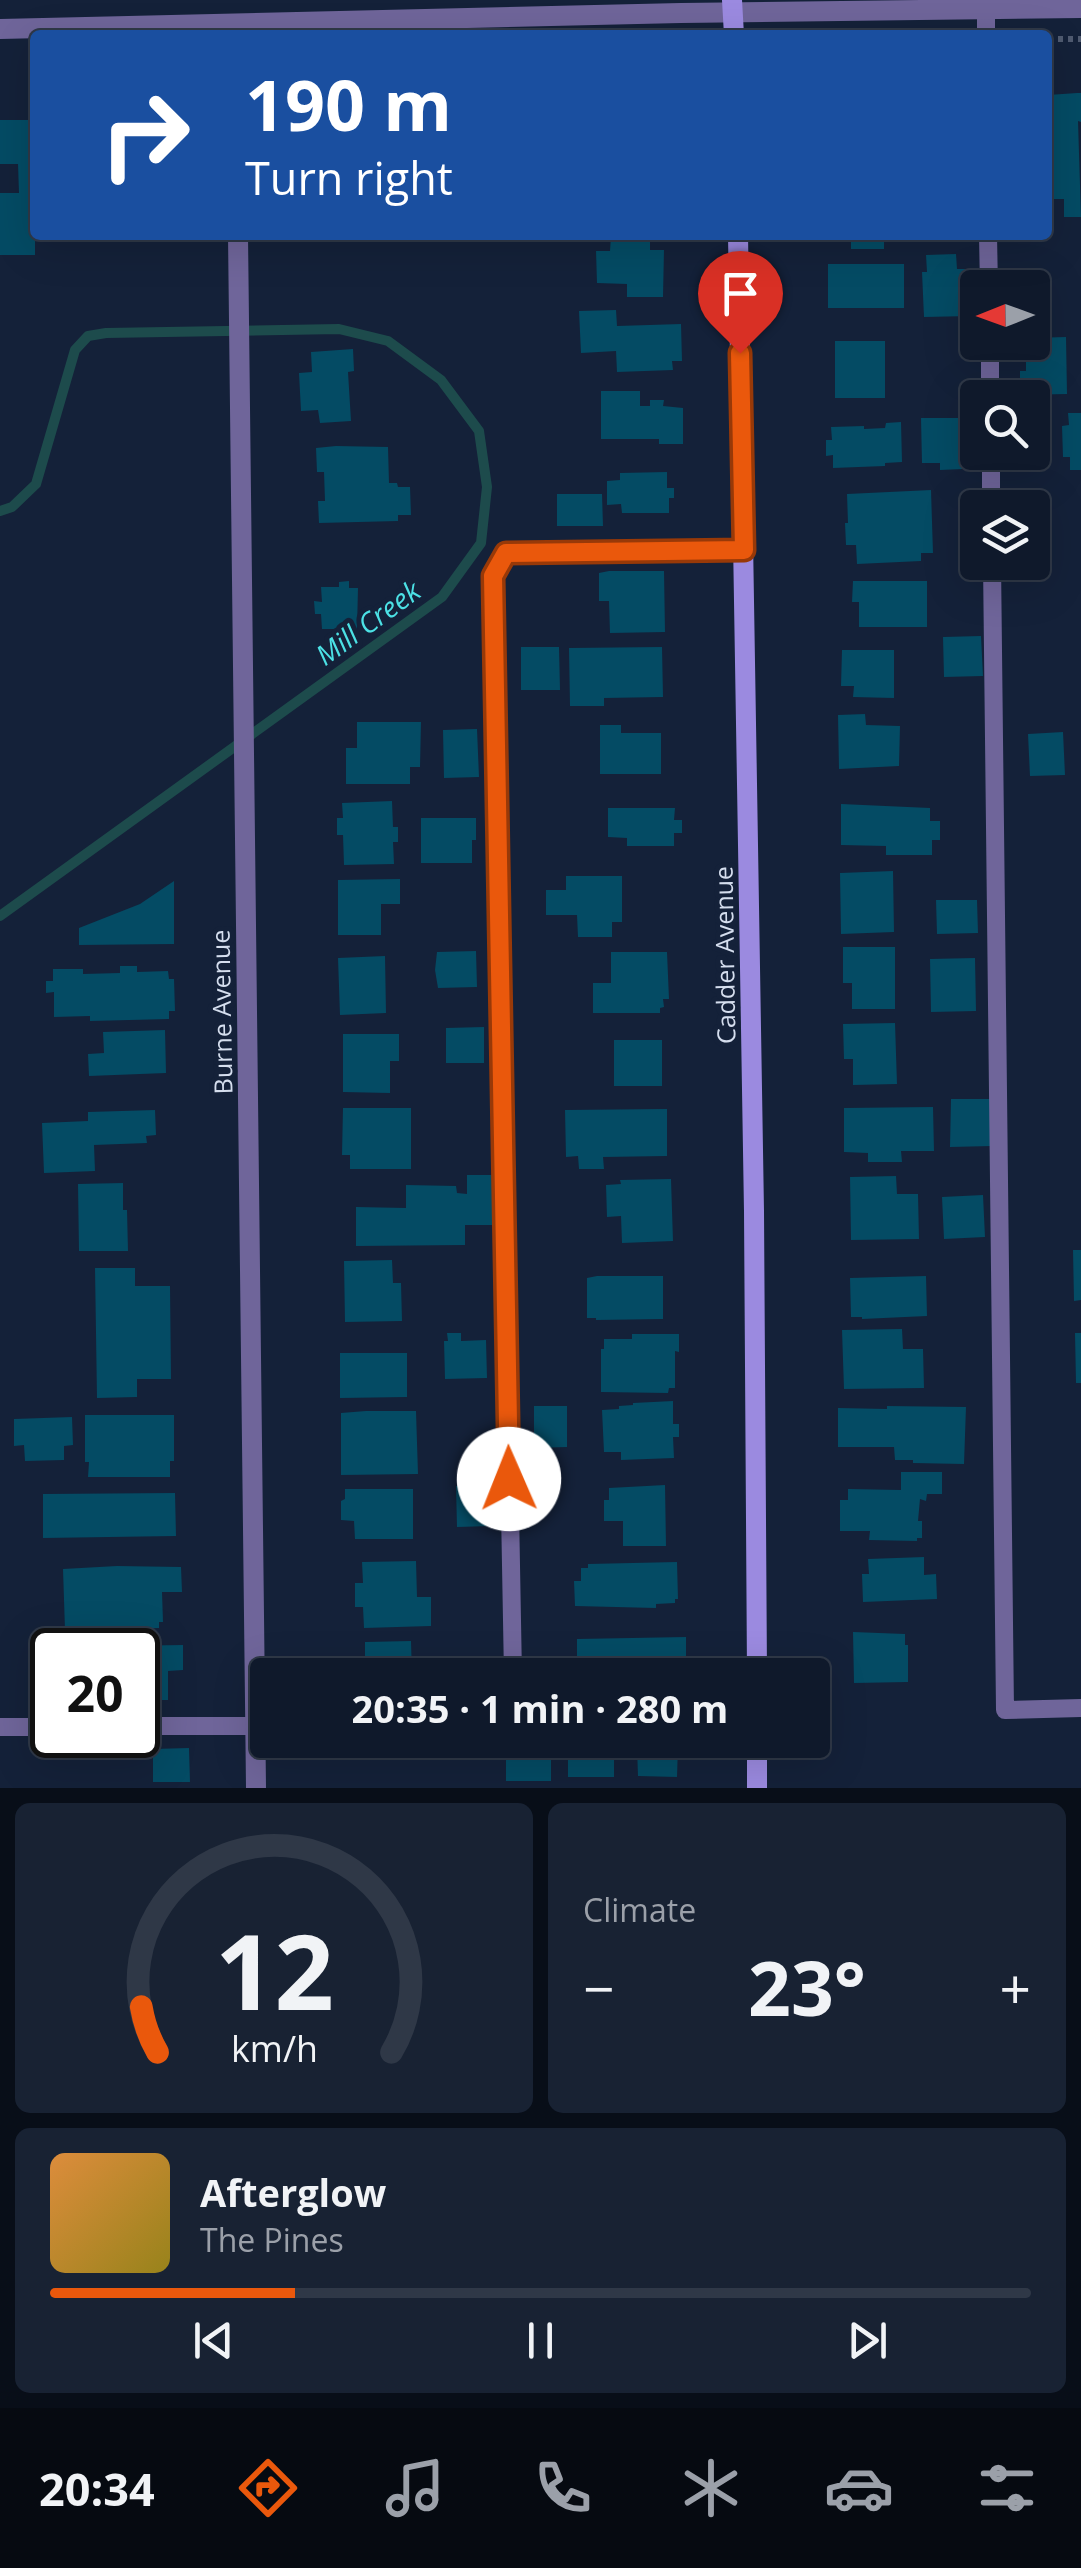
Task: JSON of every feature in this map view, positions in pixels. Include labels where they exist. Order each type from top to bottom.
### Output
[{"type":"main road","name":"Cadder Avenue","points":[[738,240],[754,1211],[756,1658]]},
{"type":"main road","points":[[756,1788],[757,1758]]},
{"type":"street","points":[[0,29],[238,30],[733,6],[1081,8]]},
{"type":"street","name":"Burne Avenue","points":[[238,240],[260,1658]]},
{"type":"street","name":"Burne Avenue","points":[[256,1788],[258,1758]]},
{"type":"lane","points":[[986,9],[986,30]]},
{"type":"lane","points":[[988,240],[989,270]]},
{"type":"lane","points":[[513,1658],[493,576],[506,553],[744,550]]},
{"type":"lane","points":[[992,580],[1005,1710],[1081,1708]]},
{"type":"lane","points":[[160,1726],[250,1726]]},
{"type":"lane","points":[[0,1727],[30,1727]]},
{"type":"path","points":[[1052,39],[1081,38]]},
{"type":"building","points":[[1081,93],[1081,217],[1064,217],[1064,199],[1052,199],[1052,95]]},
{"type":"building","points":[[30,105],[30,240],[35,240],[35,255],[0,255],[0,193],[19,193],[18,164],[0,164],[0,120],[28,120]]},
{"type":"building","points":[[611,240],[650,240],[650,250],[664,250],[663,297],[627,297],[627,284],[597,283],[596,251],[610,251]]},
{"type":"building","points":[[851,240],[884,240],[884,249],[851,249]]},
{"type":"building","points":[[956,254],[957,269],[970,269],[960,270],[960,316],[924,317],[922,272],[927,272],[926,255]]},
{"type":"building","points":[[828,264],[904,264],[904,308],[828,308]]},
{"type":"building","points":[[616,310],[617,326],[681,324],[682,361],[672,361],[673,370],[617,372],[616,351],[581,353],[579,311]]},
{"type":"building","points":[[1050,337],[1066,337],[1067,394],[1050,394],[1050,380],[1020,380],[1020,371],[1026,371],[1026,360],[1050,360]]},
{"type":"building","points":[[835,341],[885,341],[885,398],[835,398]]},
{"type":"building","points":[[353,349],[354,371],[348,372],[351,421],[320,423],[318,410],[301,411],[299,373],[312,372],[311,352]]},
{"type":"building","points":[[601,391],[640,391],[640,406],[650,406],[650,400],[664,400],[663,406],[683,408],[683,444],[659,444],[659,439],[601,439]]},
{"type":"building","points":[[1068,413],[1081,413],[1081,470],[1070,470],[1070,457],[1063,457],[1062,426],[1069,425]]},
{"type":"building","points":[[921,418],[960,418],[960,469],[940,470],[940,463],[922,463]]},
{"type":"building","points":[[901,422],[902,462],[833,468],[833,455],[826,456],[826,440],[832,440],[831,427],[885,428],[886,423]]},
{"type":"building","points":[[388,447],[389,483],[410,487],[411,515],[398,515],[398,521],[319,523],[318,501],[325,501],[324,472],[317,472],[316,448]]},
{"type":"building","points":[[667,472],[667,488],[674,488],[669,513],[622,513],[621,504],[607,505],[607,481],[620,480],[620,473]]},
{"type":"building","points":[[931,490],[933,553],[921,553],[921,561],[857,564],[856,545],[846,545],[847,494]]},
{"type":"building","points":[[557,494],[602,494],[603,526],[557,526]]},
{"type":"building","points":[[664,571],[665,632],[610,633],[609,601],[599,601],[599,573]]},
{"type":"building","points":[[349,581],[349,588],[358,588],[357,629],[322,629],[321,614],[315,614],[314,601],[322,602],[321,587],[339,587],[339,582]]},
{"type":"building","points":[[853,581],[927,581],[927,627],[859,627],[859,602],[852,602]]},
{"type":"building","points":[[981,636],[983,676],[944,677],[943,637]]},
{"type":"building","points":[[521,647],[559,647],[560,690],[521,690]]},
{"type":"building","points":[[662,647],[663,697],[604,698],[604,706],[570,706],[569,648]]},
{"type":"building","points":[[842,650],[894,650],[894,698],[853,697],[854,686],[841,686]]},
{"type":"building","points":[[865,714],[866,725],[900,726],[899,766],[839,769],[838,715]]},
{"type":"building","points":[[357,722],[421,722],[420,767],[410,767],[410,784],[346,784],[346,748],[357,748]]},
{"type":"building","points":[[600,725],[621,725],[621,733],[661,733],[661,774],[600,774]]},
{"type":"building","points":[[477,729],[479,777],[444,778],[443,730]]},
{"type":"building","points":[[1063,732],[1065,775],[1030,776],[1028,734]]},
{"type":"building","points":[[392,801],[393,827],[398,827],[398,842],[393,842],[394,864],[344,865],[343,835],[337,835],[337,818],[343,818],[342,803]]},
{"type":"building","points":[[841,804],[930,808],[930,821],[940,821],[940,840],[932,840],[932,855],[886,855],[886,846],[841,845]]},
{"type":"building","points":[[608,808],[675,808],[674,820],[682,820],[682,833],[674,833],[674,846],[627,846],[627,838],[608,837]]},
{"type":"building","points":[[421,818],[476,818],[472,863],[421,863]]},
{"type":"building","points":[[893,871],[894,932],[841,934],[840,873]]},
{"type":"building","points":[[566,876],[622,876],[622,922],[612,922],[612,937],[578,937],[577,915],[546,915],[546,890],[566,890]]},
{"type":"building","points":[[400,879],[400,904],[381,904],[381,935],[338,935],[338,880]]},
{"type":"building","points":[[174,881],[174,944],[79,945],[79,928],[140,904]]},
{"type":"building","points":[[936,900],[977,900],[978,933],[937,934]]},
{"type":"building","points":[[843,947],[895,947],[895,1009],[852,1009],[852,983],[843,983]]},
{"type":"building","points":[[476,951],[477,987],[438,988],[437,952]]},
{"type":"building","points":[[611,952],[667,952],[669,999],[663,999],[660,1013],[593,1013],[593,983],[611,983]]},
{"type":"building","points":[[385,956],[386,1013],[340,1015],[338,958]]},
{"type":"building","points":[[975,958],[976,1011],[931,1012],[930,959]]},
{"type":"building","points":[[120,966],[137,966],[137,972],[168,971],[169,979],[174,979],[175,1011],[169,1011],[169,1019],[90,1021],[90,1016],[54,1017],[54,992],[46,993],[46,981],[53,981],[53,969],[83,969],[83,974],[120,973]]},
{"type":"building","points":[[895,1023],[897,1084],[853,1085],[853,1059],[844,1059],[843,1024]]},
{"type":"building","points":[[484,1027],[484,1063],[446,1063],[446,1028]]},
{"type":"building","points":[[165,1030],[166,1073],[89,1076],[88,1054],[104,1053],[103,1032]]},
{"type":"building","points":[[343,1034],[399,1034],[399,1061],[390,1061],[390,1093],[343,1092]]},
{"type":"building","points":[[614,1040],[662,1040],[662,1086],[614,1086]]},
{"type":"building","points":[[951,1099],[991,1099],[992,1146],[950,1147]]},
{"type":"building","points":[[933,1107],[934,1151],[901,1151],[902,1162],[868,1162],[868,1153],[844,1152],[844,1108]]},
{"type":"building","points":[[343,1108],[411,1108],[411,1169],[350,1169],[350,1155],[342,1155]]},
{"type":"building","points":[[667,1109],[667,1156],[603,1157],[604,1169],[579,1169],[578,1156],[566,1157],[565,1110]]},
{"type":"building","points":[[155,1110],[156,1135],[146,1136],[147,1143],[94,1145],[95,1171],[44,1173],[42,1123],[88,1121],[88,1112]]},
{"type":"building","points":[[467,1175],[495,1175],[494,1225],[465,1225],[465,1245],[356,1246],[356,1207],[406,1208],[406,1185],[456,1186],[457,1193],[467,1194]]},
{"type":"building","points":[[896,1176],[897,1194],[918,1194],[919,1239],[851,1240],[850,1177]]},
{"type":"building","points":[[671,1179],[673,1241],[622,1243],[621,1216],[607,1217],[606,1185],[621,1184],[620,1180]]},
{"type":"building","points":[[123,1183],[128,1251],[79,1251],[78,1184]]},
{"type":"building","points":[[983,1195],[985,1237],[944,1239],[942,1197]]},
{"type":"building","points":[[1073,1250],[1081,1250],[1081,1300],[1074,1301]]},
{"type":"building","points":[[392,1260],[393,1283],[401,1283],[402,1321],[345,1322],[344,1261]]},
{"type":"building","points":[[95,1268],[135,1268],[135,1286],[170,1286],[171,1379],[137,1379],[137,1397],[97,1398]]},
{"type":"building","points":[[663,1276],[663,1319],[587,1318],[587,1278]]},
{"type":"building","points":[[926,1276],[927,1316],[851,1317],[850,1278]]},
{"type":"building","points":[[902,1329],[903,1349],[923,1349],[924,1388],[844,1389],[842,1330]]},
{"type":"building","points":[[447,1333],[461,1333],[461,1341],[486,1340],[487,1378],[445,1379]]},
{"type":"building","points":[[1075,1333],[1081,1333],[1081,1383],[1076,1383]]},
{"type":"building","points":[[632,1334],[679,1334],[675,1388],[669,1388],[668,1393],[601,1392],[604,1339],[632,1339]]},
{"type":"building","points":[[340,1353],[407,1353],[407,1397],[340,1398]]},
{"type":"building","points":[[673,1401],[673,1424],[679,1424],[679,1437],[673,1437],[674,1458],[621,1460],[621,1452],[604,1452],[602,1410],[633,1403]]},
{"type":"building","points":[[534,1406],[567,1406],[567,1447],[534,1448]]},
{"type":"building","points":[[966,1407],[964,1464],[895,1460],[894,1447],[838,1447],[838,1408]]},
{"type":"building","points":[[416,1411],[418,1474],[341,1475],[341,1413]]},
{"type":"building","points":[[85,1415],[174,1415],[170,1477],[88,1477]]},
{"type":"building","points":[[72,1417],[73,1445],[64,1446],[64,1460],[25,1461],[24,1445],[14,1446],[14,1419]]},
{"type":"building","points":[[901,1472],[942,1472],[942,1494],[927,1494],[926,1501],[920,1499],[918,1521],[922,1521],[922,1538],[869,1540],[870,1531],[840,1531],[840,1500],[848,1500],[848,1489],[901,1490]]},
{"type":"building","points":[[665,1485],[666,1546],[623,1546],[623,1521],[604,1521],[604,1500],[609,1500],[609,1488]]},
{"type":"building","points":[[456,1486],[491,1486],[491,1526],[457,1527]]},
{"type":"building","points":[[345,1489],[413,1489],[413,1539],[355,1539],[354,1521],[341,1520]]},
{"type":"building","points":[[175,1493],[176,1536],[43,1538],[43,1494]]},
{"type":"building","points":[[924,1557],[924,1575],[936,1574],[937,1599],[863,1602],[862,1574],[869,1574],[868,1559]]},
{"type":"building","points":[[416,1561],[417,1597],[431,1597],[431,1626],[364,1628],[363,1607],[355,1607],[355,1583],[363,1583],[362,1562]]},
{"type":"building","points":[[677,1562],[675,1603],[656,1604],[656,1608],[575,1606],[574,1581],[581,1581],[581,1568],[588,1568],[588,1564]]},
{"type":"building","points":[[181,1567],[182,1592],[162,1592],[163,1622],[159,1622],[159,1628],[65,1628],[63,1569]]},
{"type":"building","points":[[853,1632],[905,1634],[908,1682],[854,1683]]},
{"type":"building","points":[[686,1637],[686,1658],[577,1658],[577,1639]]},
{"type":"building","points":[[411,1641],[412,1658],[365,1658],[365,1642]]},
{"type":"building","points":[[160,1645],[183,1645],[183,1670],[168,1671],[168,1700],[160,1700]]},
{"type":"building","points":[[189,1748],[190,1782],[153,1782],[153,1758],[160,1758],[160,1749]]},
{"type":"building","points":[[506,1758],[551,1758],[551,1781],[506,1781]]},
{"type":"building","points":[[568,1758],[614,1758],[614,1777],[568,1777]]},
{"type":"building","points":[[637,1758],[678,1758],[677,1777],[638,1776]]},
{"type":"waterway","name":"Mill Creek","points":[[0,511],[12,507],[36,484],[75,350],[88,336],[106,333],[339,329],[388,341],[441,380],[479,431],[487,487],[481,543],[442,597],[0,916]]},
{"type":"route","points":[[509,1479],[493,576],[506,553],[744,550],[740,353]]}]
